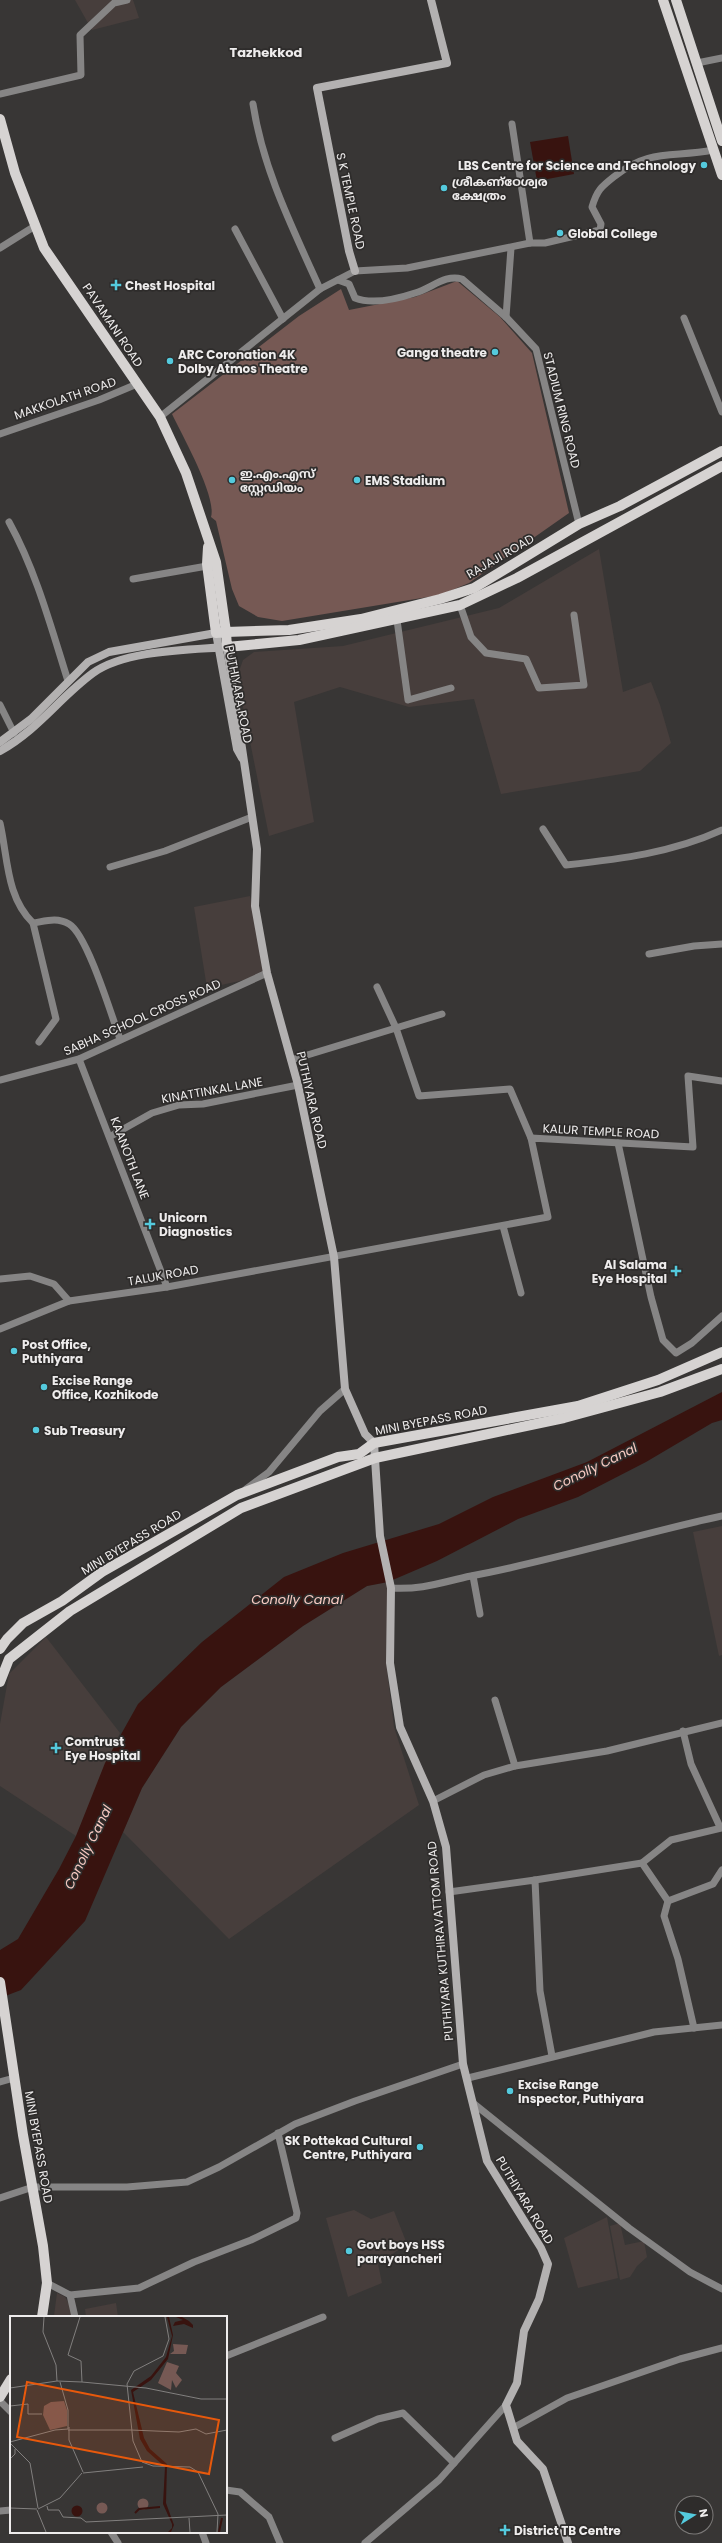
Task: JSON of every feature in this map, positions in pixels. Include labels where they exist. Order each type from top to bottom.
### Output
[{"type":"main road","points":[[663,0],[718,147],[722,175]]},
{"type":"main road","points":[[676,0],[722,141]]},
{"type":"main road","name":"PAVAMANI ROAD","points":[[0,124],[15,173],[44,248],[160,417],[186,473],[203,521],[208,544],[216,562],[221,633]]},
{"type":"main road","name":"RAJAJI ROAD","points":[[221,633],[289,630],[361,619],[440,599],[474,588],[579,524],[620,506],[722,451]]},
{"type":"main road","points":[[221,633],[222,647],[299,640],[397,620],[460,605],[517,578],[722,466]]},
{"type":"main road","name":"PAVAMANI ROAD","points":[[208,544],[207,566],[221,633]]},
{"type":"main road","name":"MINI BYEPASS ROAD","points":[[0,1649],[6,1639],[23,1623],[62,1601],[102,1572],[238,1495],[338,1457],[359,1454],[374,1443],[578,1406],[658,1380],[722,1352]]},
{"type":"main road","points":[[0,1682],[9,1659],[70,1611],[234,1512],[376,1458],[564,1418],[660,1392],[722,1369]]},
{"type":"main road","name":"MINI BYEPASS ROAD","points":[[0,1982],[3,2014],[33,2187],[47,2283],[42,2316]]},
{"type":"main road","points":[[0,2397],[10,2381]]},
{"type":"street","points":[[0,94],[81,75],[80,35],[114,3],[127,0]]},
{"type":"street","name":"S K TEMPLE ROAD","points":[[355,271],[349,251],[317,88],[447,63],[431,0]]},
{"type":"street","points":[[697,63],[722,58]]},
{"type":"street","points":[[253,104],[258,135],[274,184],[320,289]]},
{"type":"street","points":[[512,124],[530,243]]},
{"type":"street","points":[[160,417],[320,289],[355,271],[406,268],[530,243],[545,243],[600,230],[601,224],[592,207],[597,190],[636,161],[656,155],[698,153],[718,147]]},
{"type":"street","points":[[0,248],[35,226]]},
{"type":"street","points":[[235,229],[282,319]]},
{"type":"street","points":[[506,317],[511,248]]},
{"type":"street","name":"STADIUM RING ROAD","points":[[338,280],[349,284],[355,298],[367,303],[416,293],[453,277],[462,279],[506,317],[536,349],[579,524]]},
{"type":"street","points":[[684,318],[722,412]]},
{"type":"street","name":"MAKKOLATH ROAD","points":[[0,434],[100,400],[138,384]]},
{"type":"street","points":[[9,522],[18,538],[42,600],[68,680]]},
{"type":"street","points":[[133,579],[207,566]]},
{"type":"street","points":[[460,605],[471,637],[486,653],[526,659],[539,688],[584,685],[574,615]]},
{"type":"street","points":[[397,620],[408,700],[451,688]]},
{"type":"street","points":[[2,746],[88,662],[109,652],[221,633]]},
{"type":"street","points":[[2,746],[30,732],[93,672],[114,662],[140,656],[222,647]]},
{"type":"street","name":"PUTHIYARA ROAD","points":[[222,647],[243,748],[242,758],[257,849],[256,906],[267,973],[298,1085],[334,1257],[345,1389],[365,1434],[374,1443]]},
{"type":"street","points":[[0,705],[14,733]]},
{"type":"street","points":[[110,867],[165,851],[252,817]]},
{"type":"street","points":[[0,823],[9,879],[22,913],[33,923],[56,1019],[39,1042]]},
{"type":"street","points":[[543,829],[566,865],[650,854],[694,843],[722,830]]},
{"type":"street","points":[[33,923],[56,919],[71,924],[93,962],[120,1039]]},
{"type":"street","points":[[649,954],[694,946],[722,944]]},
{"type":"street","name":"SABHA SCHOOL CROSS ROAD","points":[[0,1080],[79,1059],[267,973]]},
{"type":"street","points":[[377,987],[396,1028],[419,1096],[510,1089],[531,1138]]},
{"type":"street","points":[[291,1060],[442,1014]]},
{"type":"street","name":"KAANOTH LANE","points":[[79,1059],[111,1136],[168,1287]]},
{"type":"street","name":"KALUR TEMPLE ROAD","points":[[334,1257],[548,1218],[531,1138],[693,1147],[688,1076],[722,1081]]},
{"type":"street","name":"KINATTINKAL LANE","points":[[111,1136],[152,1113],[179,1105],[203,1104],[298,1085]]},
{"type":"street","points":[[618,1143],[651,1297],[663,1340],[676,1353],[692,1343],[722,1316]]},
{"type":"street","points":[[503,1226],[521,1293]]},
{"type":"street","name":"TALUK ROAD","points":[[0,1329],[69,1301],[168,1287],[334,1257]]},
{"type":"street","points":[[0,1279],[30,1276],[54,1284],[69,1301]]},
{"type":"street","points":[[238,1495],[269,1472],[320,1411],[345,1389]]},
{"type":"street","name":"PUTHIYARA KUTHIRAVATTOM ROAD","points":[[374,1443],[380,1536],[391,1588],[390,1663],[400,1727],[433,1801],[446,1847],[462,2064]]},
{"type":"street","points":[[391,1588],[429,1588],[722,1516]]},
{"type":"street","points":[[474,1576],[480,1614]]},
{"type":"street","points":[[496,1700],[516,1766]]},
{"type":"street","points":[[433,1801],[484,1775],[516,1766],[607,1751],[684,1731],[722,1723]]},
{"type":"street","points":[[449,1892],[642,1863],[671,1840],[721,1827],[691,1764],[684,1731]]},
{"type":"street","points":[[642,1863],[668,1901],[664,1916],[678,1959],[694,2028]]},
{"type":"street","points":[[668,1901],[696,1892],[713,1884],[722,1870]]},
{"type":"street","points":[[535,1880],[540,1992],[552,2056]]},
{"type":"street","points":[[468,2078],[654,2032],[722,2025]]},
{"type":"street","points":[[0,2198],[33,2187],[127,2187],[187,2182],[220,2167],[278,2133],[355,2101],[462,2064]]},
{"type":"street","name":"PUTHIYARA ROAD","points":[[462,2064],[468,2078],[487,2161],[541,2248],[548,2264],[539,2299],[524,2331],[517,2383],[506,2405]]},
{"type":"street","points":[[0,2082],[14,2078]]},
{"type":"street","points":[[473,2102],[629,2228],[690,2272],[722,2289]]},
{"type":"street","points":[[47,2283],[70,2295],[139,2288],[194,2262],[251,2240],[296,2218],[297,2213],[278,2133]]},
{"type":"street","points":[[70,2295],[75,2316]]},
{"type":"street","points":[[227,2356],[324,2317]]},
{"type":"street","points":[[513,2428],[566,2398],[680,2359],[722,2348]]},
{"type":"street","points":[[0,2400],[10,2411]]},
{"type":"street","points":[[506,2405],[516,2441],[543,2469],[568,2543]]},
{"type":"street","points":[[365,2543],[439,2480],[506,2405]]},
{"type":"street","points":[[335,2438],[378,2419],[403,2413],[454,2463]]},
{"type":"street","points":[[227,2490],[240,2492],[269,2517],[280,2543]]},
{"type":"street","points":[[0,2512],[10,2510]]},
{"type":"street","points":[[111,2533],[118,2543]]},
{"type":"street","points":[[202,2533],[206,2543]]},
{"type":"shaded area","points":[[75,0],[133,0],[139,18],[92,30]]},
{"type":"shaded area","name":"EMS Stadium","points":[[457,281],[500,317],[532,353],[569,513],[469,583],[440,595],[282,621],[258,617],[239,606],[232,589],[216,521],[211,517],[209,495],[198,466],[172,414],[299,316],[341,289],[349,310],[415,297]]},
{"type":"shaded area","points":[[599,549],[623,692],[651,682],[660,705],[671,743],[640,771],[501,794],[474,699],[409,707],[340,687],[294,702],[314,822],[269,836],[237,677],[243,660],[254,652],[343,646],[499,608]]},
{"type":"shaded area","points":[[250,896],[267,975],[207,988],[194,907]]},
{"type":"shaded area","points":[[722,1526],[722,1655],[719,1656],[693,1532]]},
{"type":"shaded area","points":[[388,1582],[386,1662],[394,1727],[419,1805],[229,1939],[123,1832],[142,1788],[181,1727],[221,1687],[303,1626],[367,1586]]},
{"type":"shaded area","name":"Comtrust Eye Hospital","points":[[46,1637],[120,1733],[76,1836],[0,1786],[0,1724],[9,1674]]},
{"type":"shaded area","points":[[354,2210],[371,2219],[394,2211],[407,2244],[378,2264],[382,2283],[348,2297],[326,2218]]},
{"type":"shaded area","points":[[607,2217],[618,2278],[578,2288],[564,2238]]},
{"type":"shaded area","points":[[620,2223],[625,2245],[644,2241],[647,2257],[637,2266],[630,2277],[620,2280],[610,2226]]},
{"type":"shaded area","points":[[57,2293],[65,2297],[69,2304],[72,2316],[54,2316]]},
{"type":"shaded area","points":[[116,2303],[118,2316],[86,2316],[85,2309]]},
{"type":"water","points":[[568,136],[574,174],[537,181],[530,142]]},
{"type":"water","name":"Conolly Canal","points":[[722,1392],[722,1420],[712,1423],[646,1462],[578,1497],[518,1519],[437,1561],[388,1582],[367,1586],[303,1626],[221,1687],[181,1727],[142,1788],[85,1921],[21,1990],[0,1998],[0,1950],[18,1939],[59,1869],[76,1836],[105,1763],[138,1704],[202,1642],[284,1577],[343,1553],[439,1524],[493,1497],[587,1462]]},
{"type":"place","name":"LBS Centre for Science and Technology","points":[[704,165]]},
{"type":"place","name":"ശ്രീകണ്ഠേശ്വര ക്ഷേത്രം","points":[[444,188]]},
{"type":"place","name":"Global College","points":[[560,233]]},
{"type":"place","name":"Chest Hospital","points":[[116,285]]},
{"type":"place","name":"Ganga theatre","points":[[495,352]]},
{"type":"place","name":"ARC Coronation 4K Dolby Atmos Theatre","points":[[170,361]]},
{"type":"place","name":"ഇ.എം.എസ് സ്റ്റേഡിയം","points":[[232,480]]},
{"type":"place","name":"EMS Stadium","points":[[357,480]]},
{"type":"place","name":"Unicorn Diagnostics","points":[[150,1224]]},
{"type":"place","name":"Al Salama Eye Hospital","points":[[676,1271]]},
{"type":"place","name":"Post Office, Puthiyara","points":[[14,1351]]},
{"type":"place","name":"Excise Range Office, Kozhikode","points":[[44,1387]]},
{"type":"place","name":"Sub Treasury","points":[[36,1430]]},
{"type":"place","name":"Comtrust Eye Hospital","points":[[56,1748]]},
{"type":"place","name":"Excise Range Inspector, Puthiyara","points":[[510,2091]]},
{"type":"place","name":"SK Pottekad Cultural Centre, Puthiyara","points":[[420,2147]]},
{"type":"place","name":"Govt boys HSS parayancheri","points":[[349,2251]]},
{"type":"place","name":"District TB Centre","points":[[505,2530]]},
{"type":"district","name":"Tazhekkod","points":[[266,52]]}]
